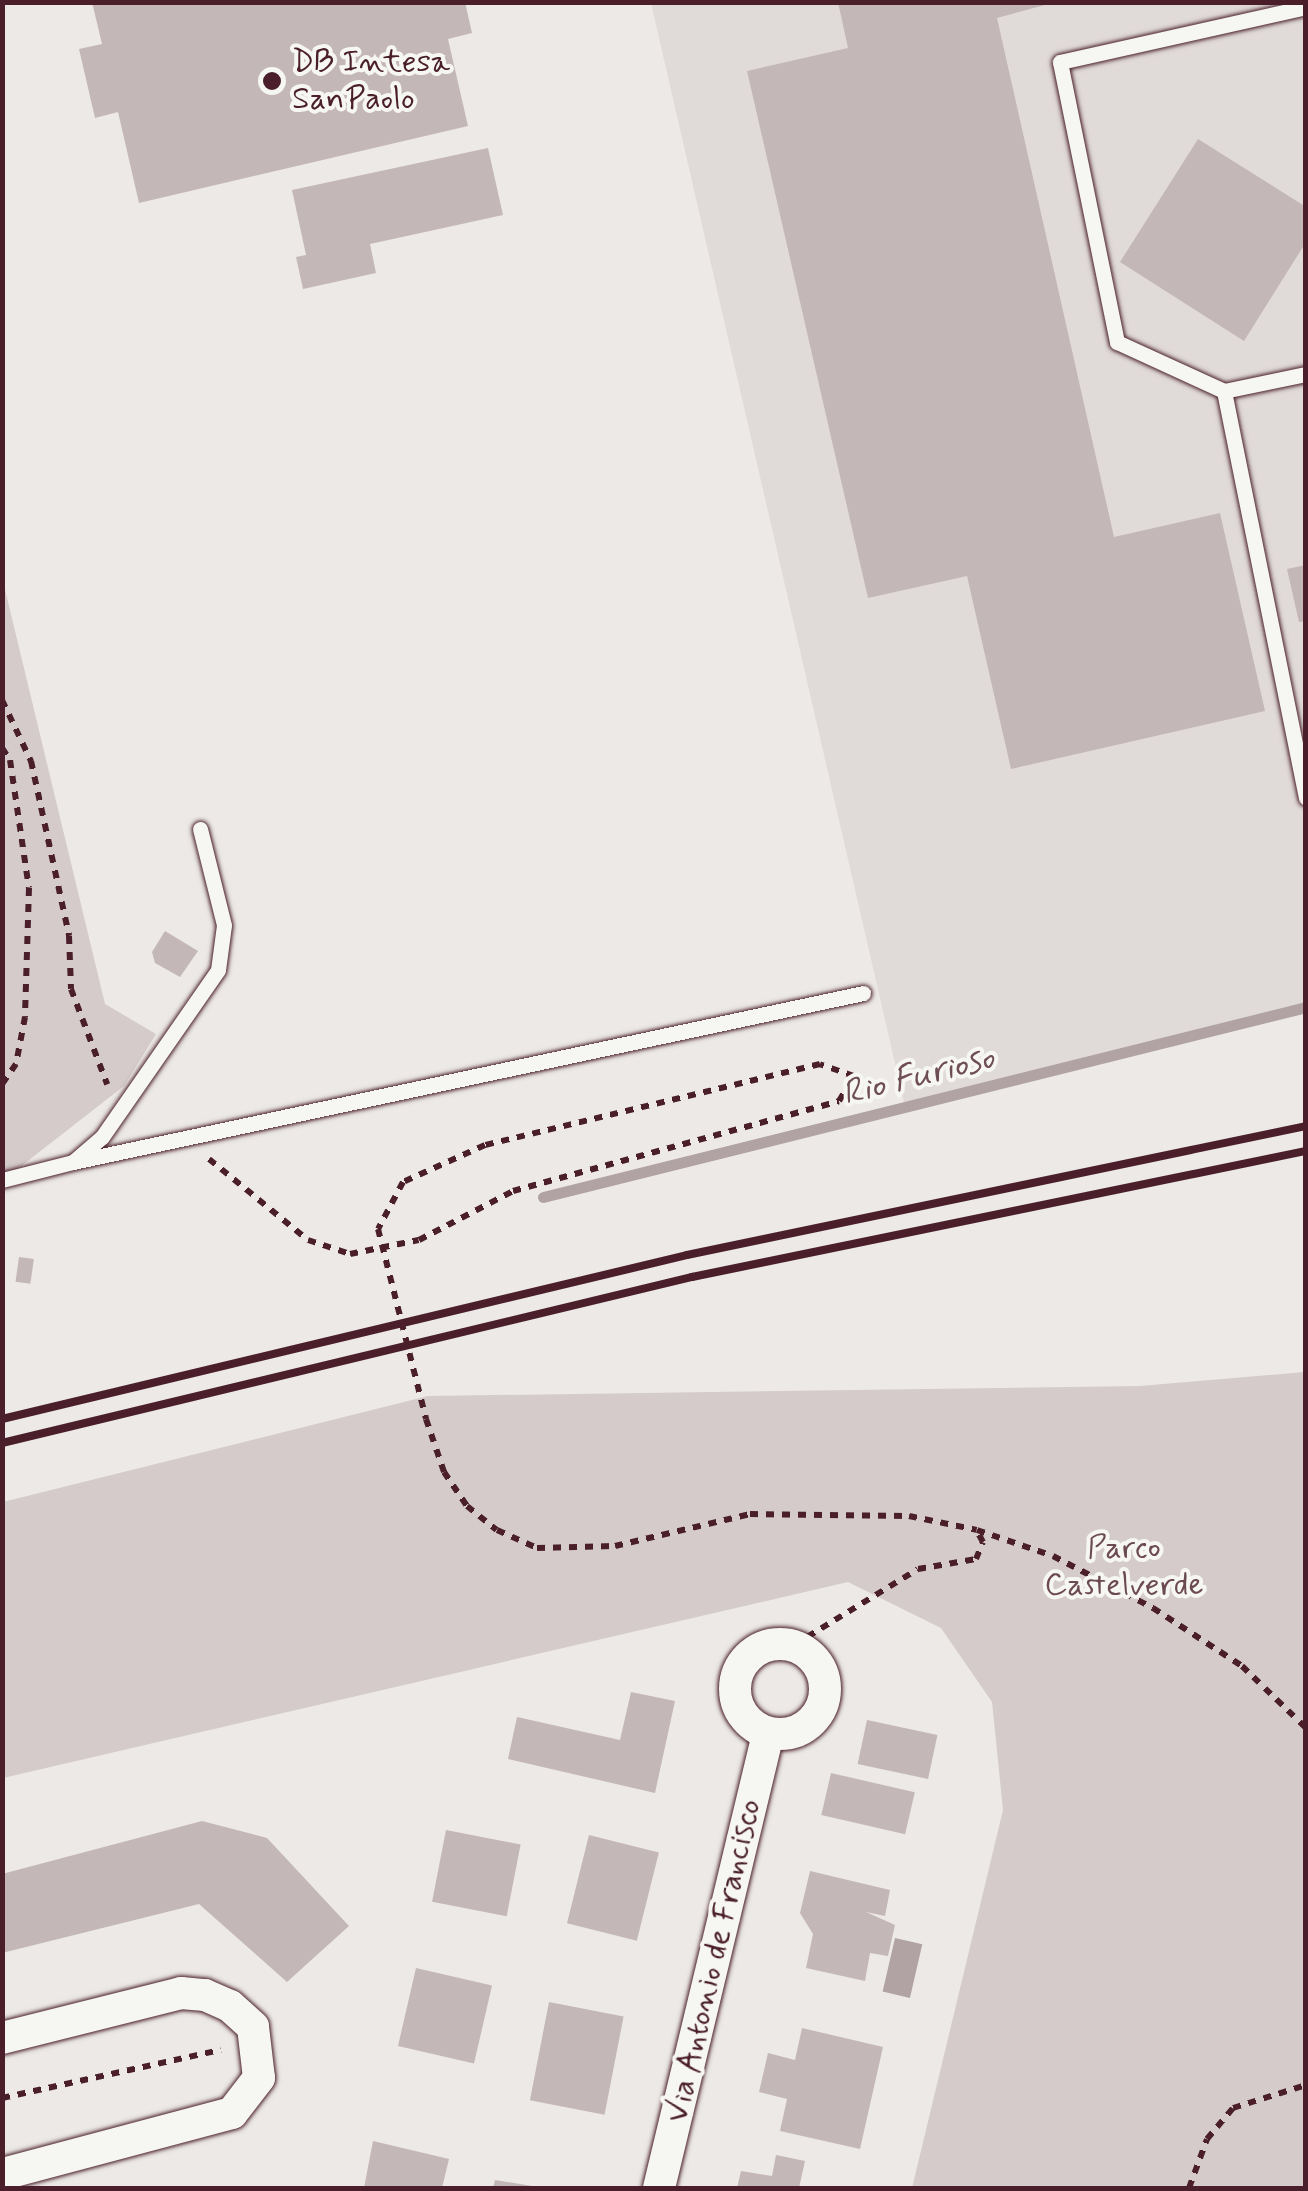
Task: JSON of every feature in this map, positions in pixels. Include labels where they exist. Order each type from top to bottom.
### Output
[{"type":"street","points":[[794,1645],[818,1663],[826,1694],[812,1722],[799,1730],[768,1733],[737,1704],[736,1676],[752,1653],[794,1645]]},
{"type":"street","name":"Via Antonio de Francisco","points":[[660,2188],[768,1733]]},
{"type":"street","points":[[2,2038],[181,1993],[230,2006],[252,2027],[259,2078],[232,2113],[2,2174]]},
{"type":"lane","points":[[1306,7],[1060,62],[1117,342],[1224,391],[1306,374]]},
{"type":"lane","points":[[1224,391],[1306,798]]},
{"type":"lane","points":[[73,1162],[121,1114],[218,970],[224,925],[200,830]]},
{"type":"lane","points":[[2,1180],[181,1138],[863,994]]},
{"type":"path","points":[[2,700],[31,761],[69,936],[71,989],[88,1045],[121,1114]]},
{"type":"path","points":[[2,748],[10,760],[29,888],[25,1017],[16,1064],[2,1084]]},
{"type":"path","points":[[181,1138],[308,1240],[350,1254],[419,1240],[513,1192],[840,1101],[854,1076],[820,1064],[486,1145],[403,1182],[378,1229],[426,1419],[444,1472],[467,1506],[497,1530],[537,1548],[615,1546],[750,1514],[909,1516],[977,1530],[1053,1556],[1153,1608],[1242,1666],[1306,1728]]},
{"type":"path","points":[[794,1645],[918,1569],[976,1560],[983,1542],[977,1530]]},
{"type":"path","points":[[2,2098],[255,2042]]},
{"type":"path","points":[[1188,2188],[1207,2138],[1233,2108],[1306,2085]]},
{"type":"shaded area","points":[[651,3],[1305,3],[1305,1013],[906,1111]]},
{"type":"shaded area","points":[[895,1938],[922,1944],[910,1998],[883,1992]]},
{"type":"green space","points":[[2,577],[105,1004],[156,1034],[124,1086],[2,1181]]},
{"type":"green space","name":"Parco Castelverde","points":[[1305,1372],[1305,2188],[912,2188],[1003,1810],[992,1702],[941,1628],[848,1582],[3,1778],[3,1502],[428,1396],[1140,1386]]},
{"type":"building","name":"DB Intesa SanPaolo","points":[[92,2],[465,2],[472,33],[448,39],[468,126],[139,203],[118,112],[95,118],[79,49],[102,44]]},
{"type":"building","points":[[838,2],[1056,2],[997,18],[1114,537],[1220,513],[1265,711],[1011,769],[967,576],[868,598],[747,71],[848,48]]},
{"type":"building","points":[[1198,139],[1306,207],[1306,242],[1244,341],[1120,262]]},
{"type":"building","points":[[488,148],[503,215],[370,244],[376,273],[303,289],[296,257],[306,255],[292,190]]},
{"type":"building","points":[[1306,565],[1306,621],[1299,622],[1287,569]]},
{"type":"building","points":[[165,931],[198,951],[180,977],[155,963],[152,952]]},
{"type":"building","points":[[19,1257],[34,1259],[30,1284],[16,1282]]},
{"type":"building","points":[[631,1692],[675,1701],[655,1793],[508,1759],[517,1717],[620,1740]]},
{"type":"building","points":[[867,1720],[937,1735],[928,1779],[858,1764]]},
{"type":"building","points":[[831,1773],[915,1792],[905,1834],[821,1815]]},
{"type":"building","points":[[202,1821],[267,1838],[349,1926],[287,1982],[199,1904],[2,1953],[2,1874]]},
{"type":"building","points":[[446,1830],[521,1845],[507,1916],[432,1902]]},
{"type":"building","points":[[589,1835],[659,1852],[637,1941],[567,1923]]},
{"type":"building","points":[[810,1871],[890,1890],[885,1916],[866,1912],[895,1925],[888,1956],[870,1953],[865,1981],[806,1968],[813,1934],[800,1913]]},
{"type":"building","points":[[416,1968],[492,1986],[474,2063],[398,2046]]},
{"type":"building","points":[[549,2002],[624,2017],[605,2115],[530,2100]]},
{"type":"building","points":[[802,2028],[883,2047],[860,2149],[780,2131],[787,2099],[759,2092],[768,2053],[795,2060]]},
{"type":"building","points":[[373,2141],[449,2159],[442,2188],[364,2188]]},
{"type":"building","points":[[776,2155],[805,2161],[799,2188],[737,2188],[741,2171],[772,2176]]},
{"type":"building","points":[[495,2180],[532,2186],[532,2188],[493,2188]]},
{"type":"waterway","name":"Rio Furioso","points":[[543,1197],[1306,1007]]},
{"type":"railway","points":[[2,1419],[687,1255],[1306,1126]]},
{"type":"railway","points":[[2,1443],[692,1277],[1306,1151]]},
{"type":"place","name":"DB Intesa SanPaolo","points":[[272,81]]}]
